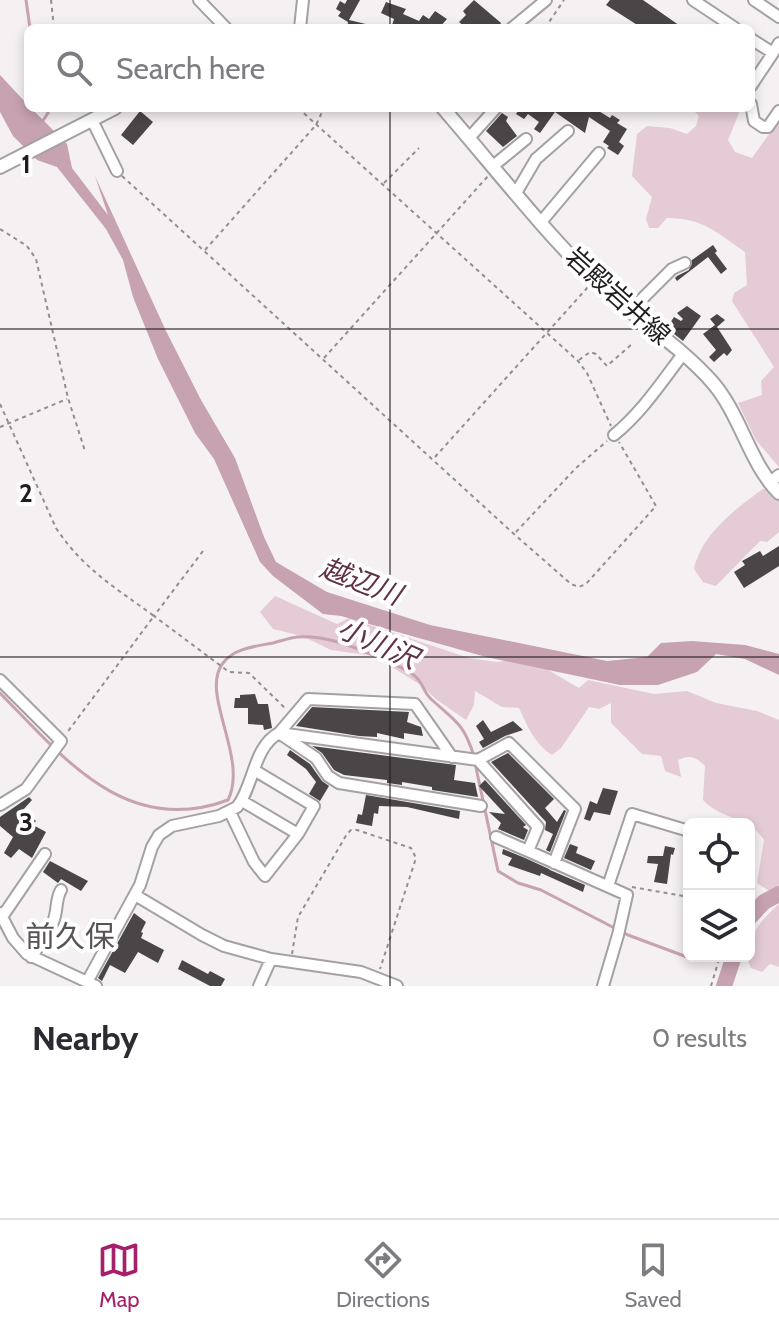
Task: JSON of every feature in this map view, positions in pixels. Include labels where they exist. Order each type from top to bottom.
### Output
[{"type":"main road","points":[[0,167],[107,112]]},
{"type":"main road","name":"岩殿岩井線","points":[[446,112],[594,280],[700,369],[723,397],[774,479],[779,493]]},
{"type":"street","points":[[199,0],[222,24]]},
{"type":"street","points":[[300,24],[303,0]]},
{"type":"street","points":[[517,24],[546,0]]},
{"type":"street","points":[[693,0],[729,24]]},
{"type":"street","points":[[755,0],[779,17]]},
{"type":"street","points":[[755,40],[776,48],[755,80]]},
{"type":"street","points":[[752,112],[754,121],[768,127],[779,111]]},
{"type":"street","points":[[469,138],[492,112]]},
{"type":"street","points":[[92,120],[117,171]]},
{"type":"street","points":[[516,193],[536,159],[568,131]]},
{"type":"street","points":[[494,167],[526,139]]},
{"type":"street","points":[[541,222],[599,153]]},
{"type":"street","points":[[629,312],[672,269],[685,263]]},
{"type":"street","points":[[614,435],[632,420],[683,354]]},
{"type":"street","points":[[0,680],[61,741],[26,789],[0,805]]},
{"type":"street","points":[[45,854],[1,915],[18,946],[31,957],[92,984],[117,924],[135,895],[159,835],[172,826],[230,812],[242,801],[270,740],[308,699],[415,704],[452,757]]},
{"type":"street","points":[[279,733],[478,760],[509,743],[575,809],[554,863]]},
{"type":"street","points":[[279,733],[316,758],[328,776],[339,783],[481,806]]},
{"type":"street","points":[[478,760],[538,827],[528,851]]},
{"type":"street","points":[[230,812],[254,862],[265,876],[298,834],[314,806],[254,770]]},
{"type":"street","points":[[242,801],[298,834]]},
{"type":"street","points":[[608,886],[632,814],[683,829]]},
{"type":"street","points":[[499,838],[496,837],[627,895],[603,986]]},
{"type":"street","points":[[31,957],[53,922],[57,911],[56,898],[61,890]]},
{"type":"street","points":[[135,895],[202,935],[250,955],[361,972],[397,986]]},
{"type":"street","points":[[259,986],[271,959]]},
{"type":"path","points":[[51,0],[54,24]]},
{"type":"path","points":[[548,24],[564,0]]},
{"type":"path","points":[[117,171],[514,534],[571,584],[579,587],[586,584],[656,506],[614,435],[587,373],[578,361],[302,112]]},
{"type":"path","points":[[204,251],[316,125],[322,112]]},
{"type":"path","points":[[383,183],[419,148]]},
{"type":"path","points":[[323,359],[494,167]]},
{"type":"path","points":[[0,229],[27,246],[36,259],[68,398],[85,451]]},
{"type":"path","points":[[434,459],[594,280]]},
{"type":"path","points":[[578,361],[590,352],[607,366],[632,344]]},
{"type":"path","points":[[0,427],[68,398]]},
{"type":"path","points":[[0,404],[56,528],[78,559],[229,672],[249,673],[293,715]]},
{"type":"path","points":[[514,534],[576,468],[614,435]]},
{"type":"path","points":[[61,741],[203,551]]},
{"type":"path","points":[[291,960],[298,917],[347,834],[357,830],[411,848],[416,858],[377,977]]},
{"type":"path","points":[[627,895],[632,887],[683,896]]},
{"type":"path","points":[[711,986],[718,962]]},
{"type":"shaded area","points":[[0,75],[24,101],[24,112],[35,112],[67,144],[72,168],[108,215],[95,176],[166,331],[235,458],[276,562],[327,592],[430,625],[607,661],[647,657],[661,643],[692,641],[745,645],[779,654],[779,675],[745,659],[716,654],[697,672],[658,685],[620,685],[486,657],[341,616],[323,614],[273,576],[260,562],[214,459],[195,433],[158,359],[133,297],[123,260],[106,229],[57,167],[37,160],[13,136],[0,112]]},
{"type":"shaded area","points":[[695,112],[739,112],[728,140],[735,152],[752,158],[779,120],[779,467],[756,440],[738,403],[762,395],[761,381],[774,367],[732,301],[734,293],[747,285],[745,252],[709,228],[691,221],[667,218],[658,228],[649,228],[646,219],[652,197],[632,176],[637,134],[647,126],[670,128],[687,134],[696,126],[699,116]]},
{"type":"shaded area","points":[[763,489],[779,489],[779,532],[767,542],[760,541],[716,586],[703,582],[694,569],[704,545],[731,514]]},
{"type":"shaded area","points":[[275,596],[337,624],[349,618],[469,658],[497,662],[512,660],[543,667],[579,688],[588,680],[654,694],[687,691],[716,703],[757,711],[779,720],[779,904],[769,891],[757,883],[764,840],[755,830],[755,818],[733,818],[703,800],[705,766],[696,759],[686,757],[678,760],[681,777],[665,771],[661,756],[642,754],[611,723],[611,703],[599,709],[589,707],[561,748],[552,755],[536,740],[519,708],[502,707],[475,691],[474,705],[466,720],[421,685],[374,656],[331,650],[302,636],[273,629],[260,612]]},
{"type":"shaded area","points":[[779,904],[779,967],[770,964],[762,972],[751,968],[748,962],[755,962],[755,933]]},
{"type":"building","points":[[347,0],[360,0],[349,20],[366,24],[348,24],[338,16],[341,12],[336,9],[340,1],[345,4]]},
{"type":"building","points":[[474,0],[501,23],[461,24],[459,22],[466,15],[463,11]]},
{"type":"building","points":[[610,0],[643,0],[677,24],[636,24],[606,5]]},
{"type":"building","points":[[386,2],[406,9],[403,14],[419,21],[423,15],[429,19],[435,11],[447,19],[443,24],[392,24],[394,19],[381,13]]},
{"type":"building","points":[[139,112],[153,122],[133,145],[121,135]]},
{"type":"building","points":[[555,112],[540,133],[534,129],[539,122],[528,114],[524,119],[516,114]]},
{"type":"building","points":[[555,112],[600,112],[620,120],[617,123],[627,129],[619,142],[624,146],[618,155],[603,142],[610,131],[589,117],[585,133]]},
{"type":"building","points":[[502,113],[508,117],[506,121],[517,136],[503,147],[486,131]]},
{"type":"building","points":[[713,245],[727,269],[721,274],[708,257],[677,281],[677,276],[689,270],[692,260]]},
{"type":"building","points":[[687,306],[701,316],[683,341],[664,326],[668,326],[674,317],[681,321],[683,319],[677,313]]},
{"type":"building","points":[[717,314],[725,320],[717,327],[732,350],[714,362],[709,357],[716,350],[703,334],[715,325],[710,319]]},
{"type":"building","points":[[779,546],[779,566],[744,588],[734,572],[745,565],[742,561],[760,551],[763,556]]},
{"type":"building","points":[[255,694],[258,704],[268,704],[272,728],[264,730],[263,725],[248,724],[248,708],[234,708],[235,698]]},
{"type":"building","points":[[312,707],[409,712],[407,722],[421,727],[423,736],[404,733],[404,739],[377,733],[377,737],[359,736],[296,726]]},
{"type":"building","points":[[483,720],[491,732],[513,721],[523,730],[483,748],[479,742],[484,739],[476,726]]},
{"type":"building","points":[[312,746],[456,765],[454,780],[475,783],[478,797],[402,782],[402,785],[344,775],[334,770],[322,753]]},
{"type":"building","points":[[290,750],[310,764],[329,786],[320,801],[309,794],[316,782],[306,769],[287,755]]},
{"type":"building","points":[[508,753],[554,799],[545,808],[557,822],[566,811],[550,852],[546,850],[553,834],[545,830],[546,822],[491,762]]},
{"type":"building","points":[[485,780],[526,825],[523,827],[528,830],[524,840],[498,829],[501,823],[489,812],[505,814],[479,786]]},
{"type":"building","points":[[603,788],[618,791],[610,815],[594,812],[590,821],[584,819],[590,801],[597,804]]},
{"type":"building","points":[[366,795],[460,811],[459,819],[407,807],[379,806],[378,814],[374,813],[372,826],[356,823],[358,814],[362,815]]},
{"type":"building","points":[[29,797],[32,800],[23,810],[36,821],[33,825],[46,832],[32,858],[19,849],[11,858],[4,853],[13,837],[0,826],[0,817]]},
{"type":"building","points":[[570,844],[578,847],[576,853],[595,861],[591,870],[564,858]]},
{"type":"building","points":[[665,846],[675,848],[671,854],[667,884],[654,882],[658,864],[647,863],[648,856],[663,856]]},
{"type":"building","points":[[503,849],[585,885],[583,892],[541,873],[540,876],[508,865],[512,858],[502,854]]},
{"type":"building","points":[[50,861],[88,881],[81,891],[61,879],[58,883],[43,872]]},
{"type":"building","points":[[134,913],[146,922],[141,938],[164,950],[158,963],[138,952],[125,973],[110,965],[102,981],[98,978]]},
{"type":"building","points":[[182,960],[225,979],[221,986],[210,986],[178,969]]},
{"type":"waterway","points":[[26,0],[29,24]]},
{"type":"waterway","points":[[42,122],[48,112]]},
{"type":"waterway","name":"小川沢","points":[[0,693],[48,742],[99,785],[128,800],[158,808],[192,809],[228,800],[233,783],[233,765],[217,691],[217,676],[223,663],[233,654],[253,647],[297,637],[320,638],[364,651],[414,675],[429,697],[462,729],[474,756]]},
{"type":"waterway","name":"小川沢","points":[[475,763],[498,871],[628,935],[683,956]]},
{"type":"waterway","points":[[755,912],[764,902],[779,894]]},
{"type":"waterway","points":[[724,986],[732,962]]},
{"type":"district","name":"前久保","points":[[70,937]]},
{"type":"water label","name":"越辺川","points":[[361,581]]}]
